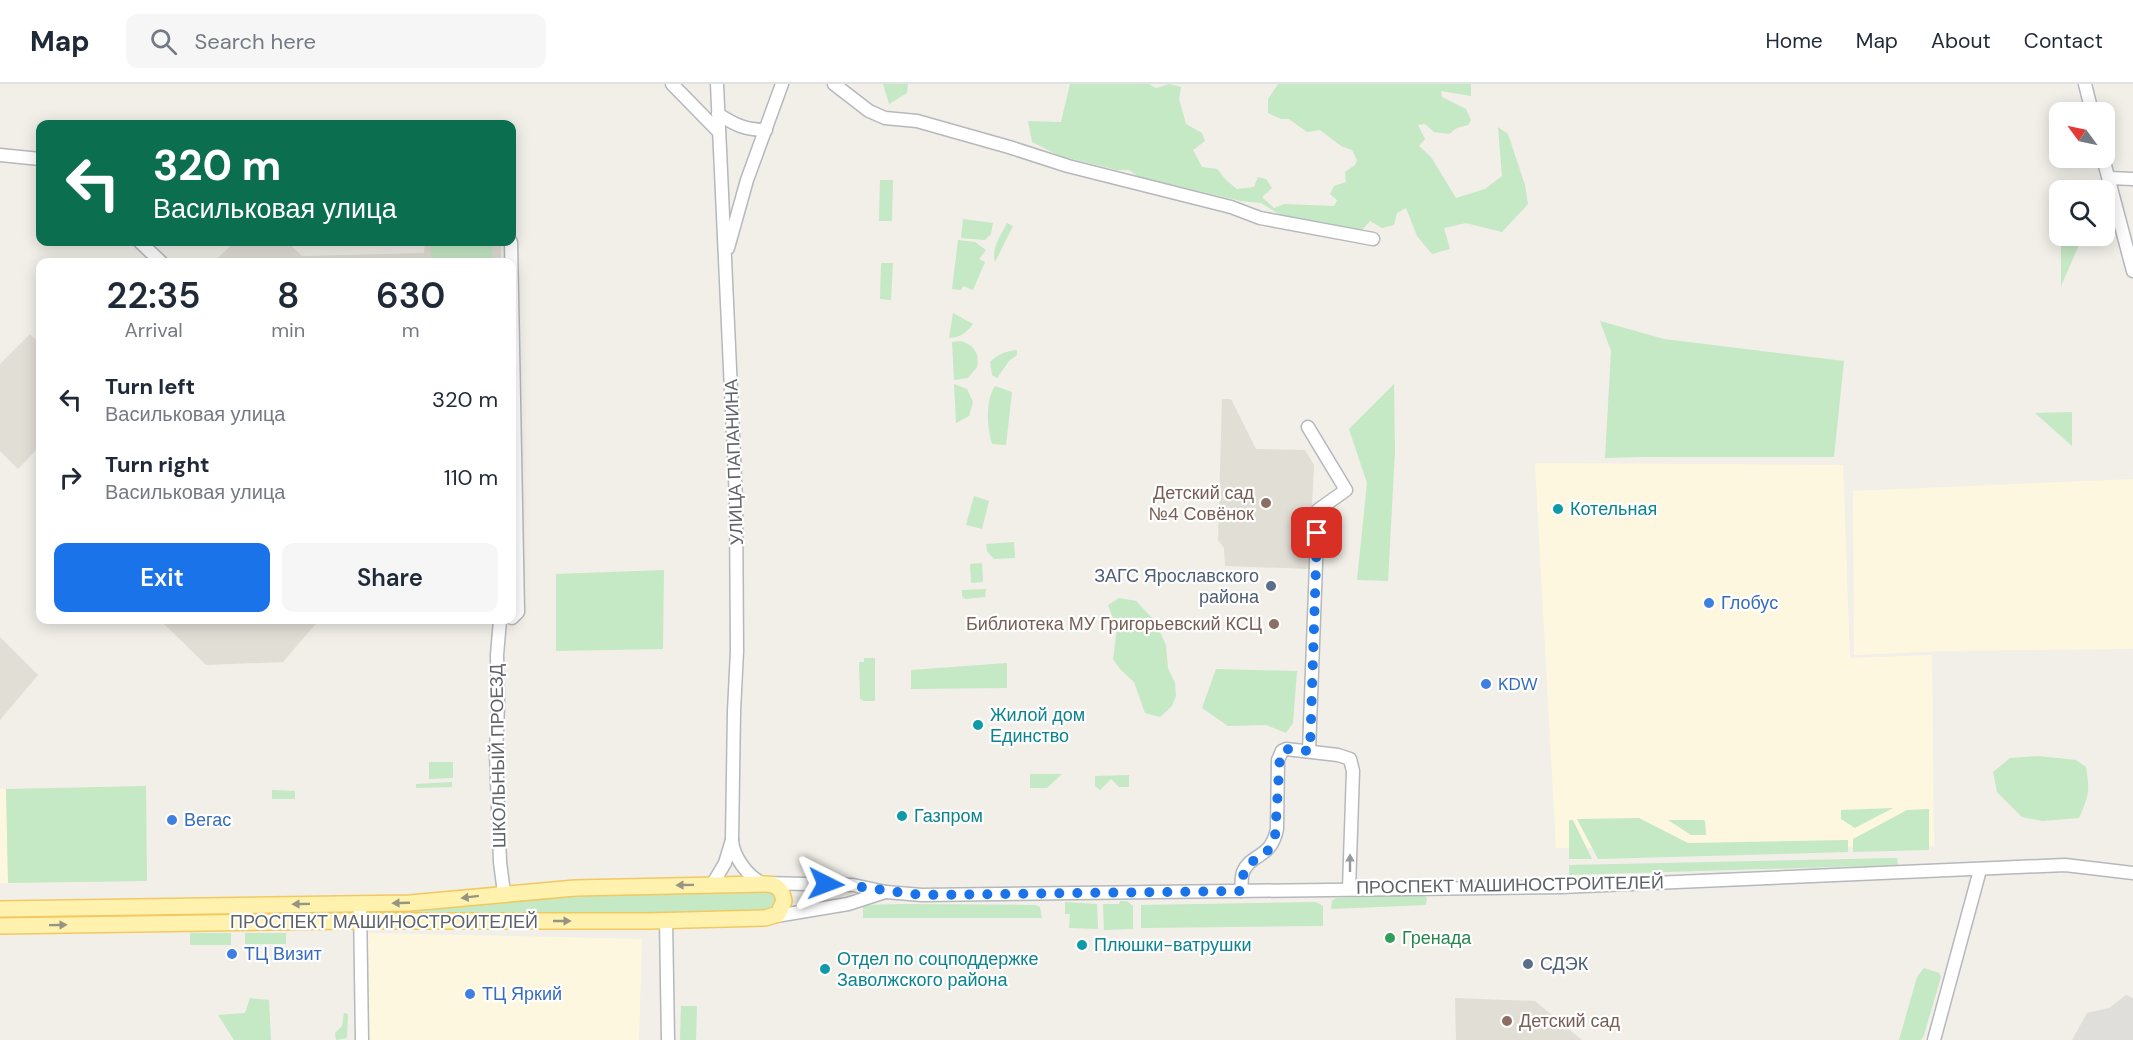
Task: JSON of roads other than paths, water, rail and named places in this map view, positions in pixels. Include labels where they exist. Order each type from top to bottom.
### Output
[{"type":"main road","name":"ПРОСПЕКТ МАШИНОСТРОИТЕЛЕЙ","points":[[0,909],[360,904],[442,901],[504,893],[575,888],[765,884]]},
{"type":"main road","points":[[765,884],[779,888],[784,901],[778,914],[769,917]]},
{"type":"main road","points":[[440,921],[442,901]]},
{"type":"main road","name":"ПРОСПЕКТ МАШИНОСТРОИТЕЛЕЙ","points":[[0,926],[769,917]]},
{"type":"street","points":[[672,84],[718,132]]},
{"type":"street","name":"УЛИЦА ПАПАНИНА","points":[[712,885],[726,863],[732,840],[737,651],[736,510],[717,84]]},
{"type":"street","points":[[725,258],[747,180],[782,84]]},
{"type":"street","points":[[834,84],[869,111],[885,118],[917,121],[1068,166],[1231,207],[1260,218],[1373,239]]},
{"type":"street","points":[[2085,84],[2090,102]]},
{"type":"street","points":[[718,114],[737,126],[752,130],[766,130]]},
{"type":"street","points":[[0,155],[36,159]]},
{"type":"street","points":[[2106,168],[2133,271]]},
{"type":"street","points":[[2109,178],[2133,179]]},
{"type":"street","points":[[144,246],[157,258]]},
{"type":"street","points":[[1308,428],[1346,490],[1318,510],[1310,751]]},
{"type":"street","points":[[516,473],[519,612],[516,615]]},
{"type":"street","name":"ШКОЛЬНЫЙ ПРОЕЗД","points":[[500,624],[496,655],[498,705],[496,753],[500,862],[504,893]]},
{"type":"street","points":[[1241,891],[1244,870],[1250,863],[1267,852],[1275,837],[1280,755],[1286,749],[1338,755],[1350,759],[1353,771],[1349,889]]},
{"type":"street","name":"УЛИЦА ПАПАНИНА","points":[[732,840],[736,855],[752,877],[765,884]]},
{"type":"street","name":"ПРОСПЕКТ МАШИНОСТРОИТЕЛЕЙ","points":[[765,884],[839,884],[886,892],[933,895],[1561,887],[2065,865],[2133,873]]},
{"type":"street","points":[[1934,1040],[1980,870]]},
{"type":"street","name":"ПРОСПЕКТ МАШИНОСТРОИТЕЛЕЙ","points":[[769,917],[848,904],[886,892]]},
{"type":"street","points":[[360,904],[362,1040]]},
{"type":"street","points":[[666,920],[668,1040]]},
{"type":"place","name":"Детский сад №4 Совёнок","points":[[1266,503]]},
{"type":"place","name":"Котельная","points":[[1558,509]]},
{"type":"place","name":"ЗАГС Ярославского района","points":[[1271,586]]},
{"type":"place","name":"Глобус","points":[[1709,603]]},
{"type":"place","name":"Библиотека МУ Григорьевский КСЦ","points":[[1274,624]]},
{"type":"place","name":"KDW","points":[[1486,684]]},
{"type":"place","name":"Жилой дом Единство","points":[[978,725]]},
{"type":"place","name":"Газпром","points":[[902,816]]},
{"type":"place","name":"Вегас","points":[[172,820]]},
{"type":"place","name":"Гренада","points":[[1390,938]]},
{"type":"place","name":"Плюшки-ватрушки","points":[[1082,945]]},
{"type":"place","name":"ТЦ Визит","points":[[232,954]]},
{"type":"place","name":"СДЭК","points":[[1528,964]]},
{"type":"place","name":"Отдел по соцподдержке Заволжского района","points":[[825,969]]},
{"type":"place","name":"ТЦ Яркий","points":[[470,994]]},
{"type":"place","name":"Детский сад","points":[[1507,1021]]}]
